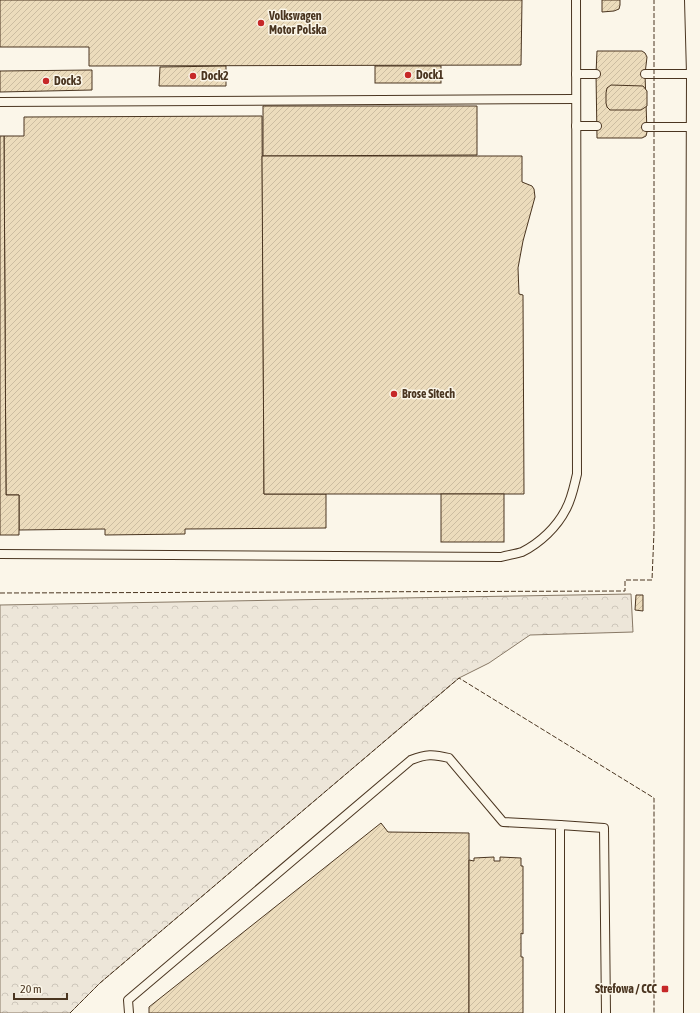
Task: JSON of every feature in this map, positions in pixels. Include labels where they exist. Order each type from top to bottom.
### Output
[{"type":"street","points":[[694,1013],[697,934],[695,0]]},
{"type":"lane","points":[[0,554],[501,557],[521,552],[539,541],[553,528],[566,510],[577,474],[576,0]]},
{"type":"lane","points":[[576,74],[596,74]]},
{"type":"lane","points":[[646,74],[696,74]]},
{"type":"lane","points":[[0,102],[576,100]]},
{"type":"lane","points":[[576,126],[597,126]]},
{"type":"lane","points":[[646,127],[696,127]]},
{"type":"lane","points":[[129,1013],[128,1000],[411,760],[424,755],[436,755],[449,758],[503,822],[604,828],[606,1013]]},
{"type":"lane","points":[[560,825],[560,1013]]},
{"type":"green space","points":[[631,594],[633,632],[530,635],[489,663],[459,678],[100,983],[70,1013],[0,1013],[0,605]]},
{"type":"building","name":"Volkswagen Motor Polska","points":[[0,0],[522,0],[521,65],[89,66],[89,47],[0,47]]},
{"type":"building","points":[[602,0],[620,0],[619,9],[602,12]]},
{"type":"building","points":[[597,51],[642,51],[645,53],[647,57],[645,74],[646,136],[642,138],[597,138]]},
{"type":"building","name":"Dock2","points":[[226,66],[226,86],[159,86],[160,67]]},
{"type":"building","name":"Dock1","points":[[375,66],[441,66],[441,83],[375,83]]},
{"type":"building","name":"Dock3","points":[[92,70],[92,90],[0,92],[0,71]]},
{"type":"building","points":[[611,85],[643,86],[647,91],[647,106],[641,110],[610,110],[606,103],[606,93],[607,88]]},
{"type":"building","points":[[263,106],[477,106],[477,155],[263,156]]},
{"type":"building","points":[[262,116],[264,494],[326,494],[326,528],[185,529],[185,534],[105,535],[105,529],[19,530],[19,495],[6,495],[4,136],[24,136],[24,117]]},
{"type":"building","points":[[0,136],[4,136],[6,495],[19,495],[19,535],[0,535]]},
{"type":"building","name":"Brose Sitech","points":[[262,156],[522,156],[522,182],[532,186],[535,197],[523,241],[518,268],[519,294],[523,295],[524,494],[264,494]]},
{"type":"building","points":[[441,494],[504,494],[504,542],[441,542]]},
{"type":"building","points":[[636,595],[643,595],[643,611],[635,610]]},
{"type":"building","points":[[381,823],[388,832],[469,833],[469,1013],[149,1013],[149,1007]]},
{"type":"building","points":[[494,857],[494,861],[500,861],[500,857],[521,858],[521,866],[523,866],[523,934],[521,933],[521,957],[523,957],[523,1013],[469,1013],[469,860],[474,861],[474,858]]},
{"type":"fence","points":[[0,593],[625,591],[625,580],[652,580],[654,532],[654,0]]},
{"type":"fence","points":[[70,1013],[100,983],[459,678],[654,798],[654,1013]]},
{"type":"place","name":"Volkswagen Motor Polska","points":[[261,23]]},
{"type":"place","name":"Dock1","points":[[408,75]]},
{"type":"place","name":"Dock2","points":[[193,76]]},
{"type":"place","name":"Dock3","points":[[46,81]]},
{"type":"place","name":"Brose Sitech","points":[[394,394]]},
{"type":"place","name":"Strefowa / CCC","points":[[665,989]]}]
